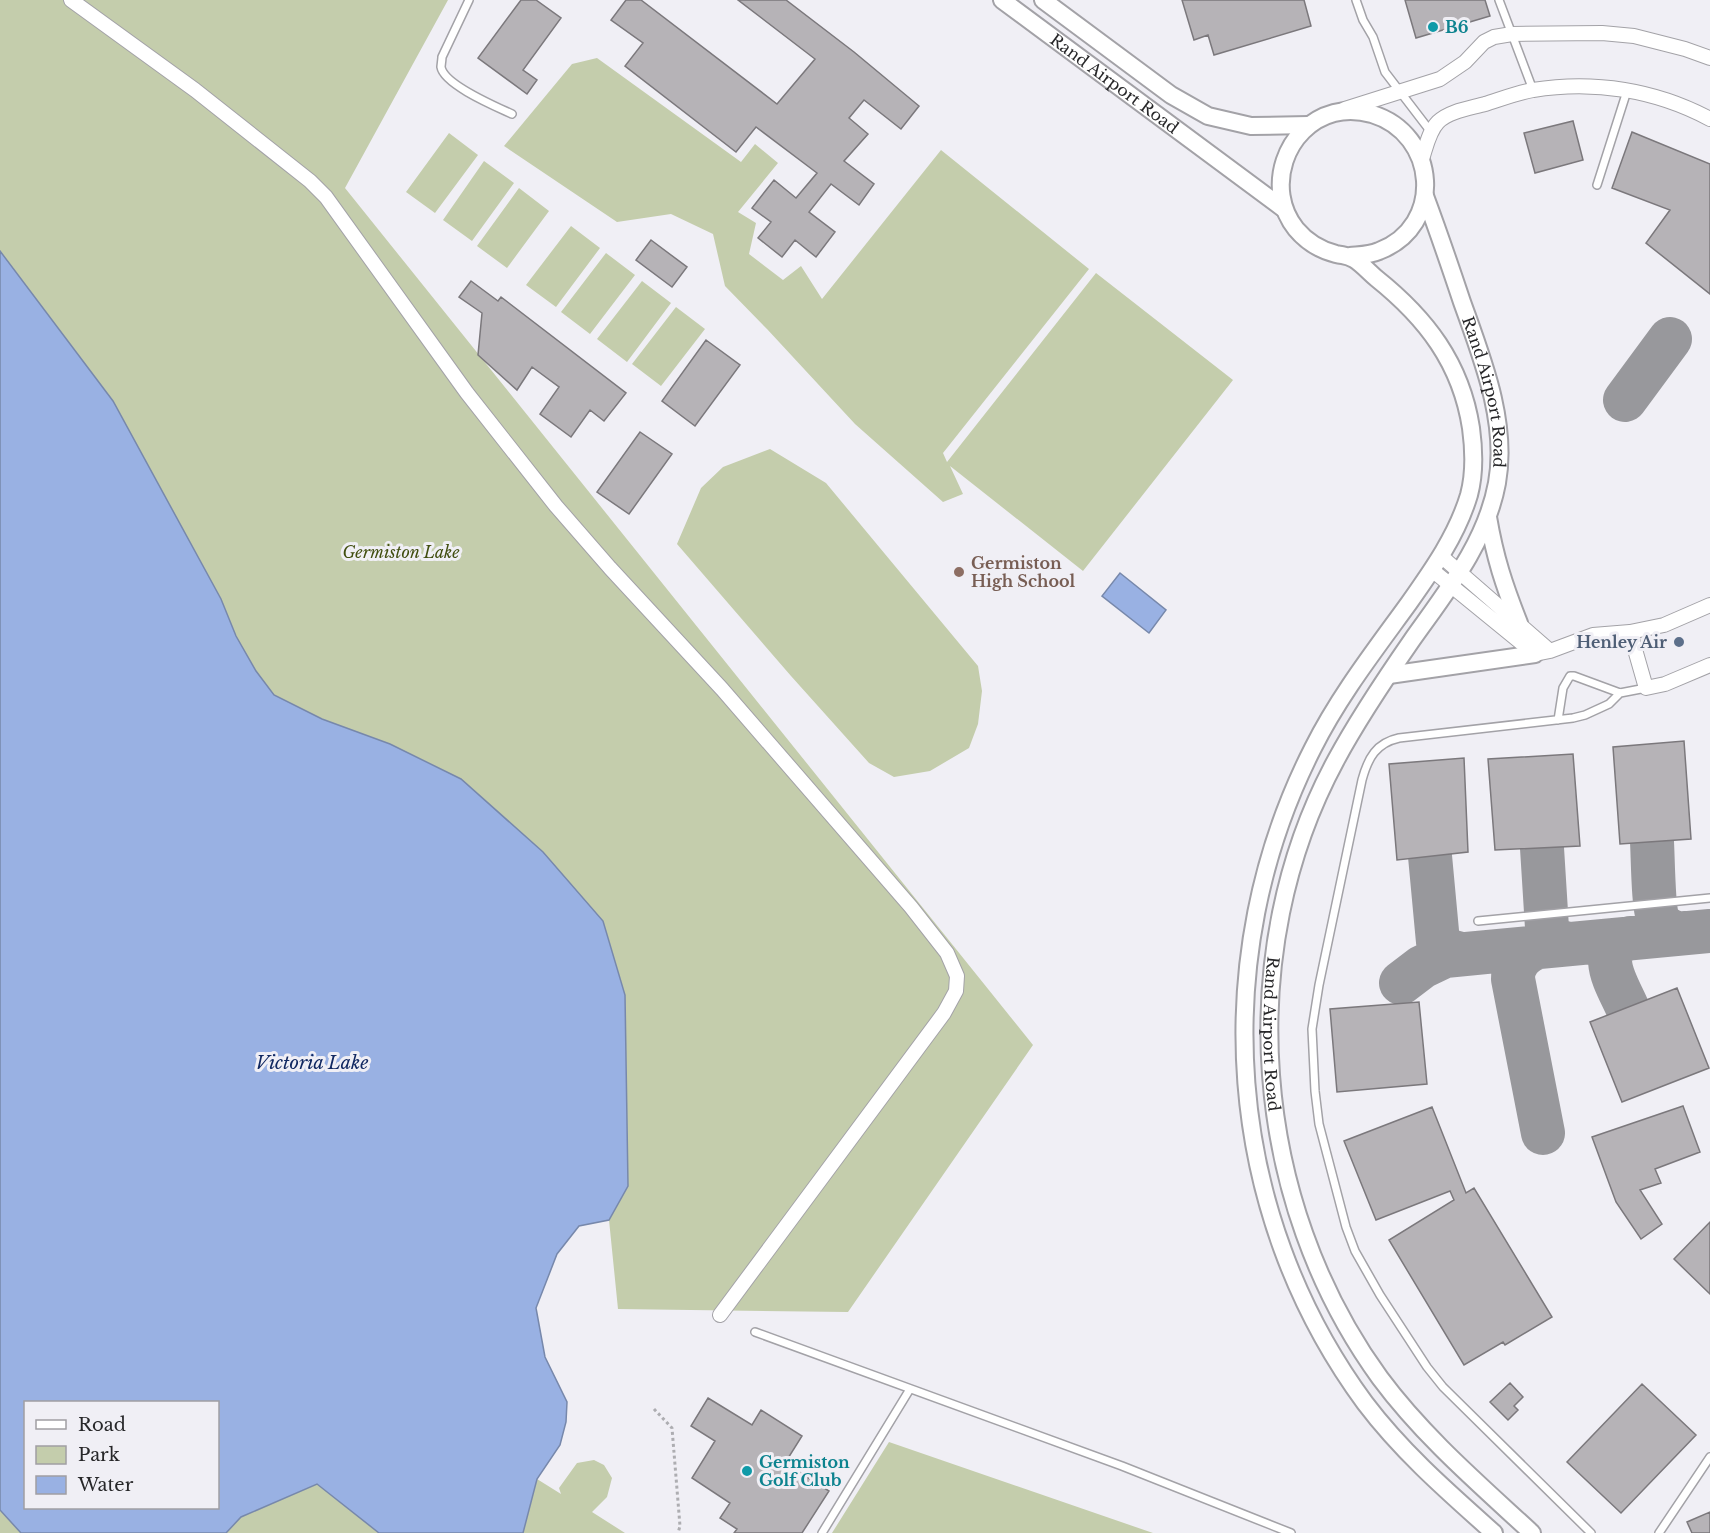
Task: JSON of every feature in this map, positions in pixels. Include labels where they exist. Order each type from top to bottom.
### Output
[{"type":"street","points":[[71,0],[195,90],[302,174],[326,197],[468,393],[556,506],[610,568],[723,689],[911,907],[953,964],[957,976],[956,992],[944,1013],[720,1315]]},
{"type":"street","name":"Rand Airport Road","points":[[1002,0],[1284,209]]},
{"type":"street","name":"Rand Airport Road","points":[[1043,0],[1171,95],[1208,116],[1251,126],[1309,125]]},
{"type":"street","points":[[1334,112],[1440,79],[1453,71],[1485,42],[1494,37],[1512,34],[1602,33],[1634,36],[1676,46],[1710,58]]},
{"type":"street","points":[[1422,159],[1432,132],[1438,122],[1445,117],[1533,90],[1572,86],[1627,90],[1662,98],[1710,119]]},
{"type":"street","name":"Rand Airport Road","points":[[1361,111],[1387,119],[1408,136],[1422,159],[1426,177],[1425,196],[1416,220],[1400,240],[1376,253],[1350,256],[1329,252],[1310,243],[1295,227],[1284,209],[1280,186],[1283,163],[1293,141],[1309,125],[1334,112],[1361,111]]},
{"type":"street","name":"Rand Airport Road","points":[[1425,196],[1471,326],[1492,396],[1498,426],[1497,482],[1488,518],[1455,578],[1389,675],[1335,762],[1305,827],[1285,896],[1269,992],[1269,1044],[1276,1126],[1308,1243],[1327,1287],[1358,1344],[1410,1415],[1471,1478],[1532,1533]]},
{"type":"street","name":"Rand Airport Road","points":[[1350,256],[1401,298],[1431,331],[1450,361],[1467,402],[1474,453],[1472,486],[1462,518],[1436,563],[1326,722],[1280,825],[1261,885],[1248,961],[1244,1054],[1247,1105],[1269,1212],[1302,1298],[1338,1363],[1377,1418],[1410,1456],[1494,1533]]},
{"type":"street","points":[[1488,518],[1503,583],[1519,623]]},
{"type":"street","points":[[1436,563],[1542,652]]},
{"type":"street","points":[[1455,578],[1519,623],[1542,652]]},
{"type":"street","points":[[1389,675],[1542,652],[1593,635],[1630,632],[1664,625],[1710,605]]},
{"type":"street","points":[[1630,632],[1646,688],[1665,684],[1710,665]]},
{"type":"lane","points":[[469,0],[442,57],[443,73],[463,90],[512,114]]},
{"type":"lane","points":[[1356,0],[1363,20],[1373,37],[1385,72],[1432,132]]},
{"type":"lane","points":[[1499,0],[1533,90]]},
{"type":"lane","points":[[1597,185],[1627,90]]},
{"type":"lane","points":[[1558,720],[1563,688],[1570,676],[1620,693],[1646,688]]},
{"type":"lane","points":[[1591,1533],[1443,1387],[1406,1336],[1365,1270],[1346,1227],[1319,1124],[1312,1057],[1312,1029],[1362,780],[1370,757],[1383,743],[1399,738],[1585,715],[1609,704],[1620,693]]},
{"type":"lane","points":[[1478,921],[1710,898]]},
{"type":"lane","points":[[756,1332],[1122,1466],[1291,1533]]},
{"type":"lane","points":[[822,1533],[910,1389]]},
{"type":"lane","points":[[1659,1533],[1710,1457]]},
{"type":"path","points":[[654,1409],[672,1428],[680,1526],[678,1533]]},
{"type":"green space","name":"Germiston Lake","points":[[0,0],[448,0],[345,188],[1033,1045],[848,1312],[618,1309],[609,1220],[628,1186],[625,995],[603,921],[543,852],[461,779],[390,744],[322,719],[274,695],[256,671],[236,636],[221,599],[113,401],[0,251]]},
{"type":"green space","points":[[597,58],[741,162],[755,144],[778,163],[738,212],[756,223],[749,254],[783,280],[801,266],[822,299],[941,150],[1089,269],[943,453],[947,462],[1096,273],[1233,380],[1083,571],[950,466],[963,494],[943,502],[855,424],[725,286],[713,234],[671,214],[617,222],[504,146],[572,64]]},
{"type":"green space","points":[[449,133],[478,155],[435,213],[406,192]]},
{"type":"green space","points":[[484,161],[514,183],[472,241],[443,220]]},
{"type":"green space","points":[[519,188],[549,211],[507,268],[477,246]]},
{"type":"green space","points":[[571,226],[600,248],[556,307],[526,285]]},
{"type":"green space","points":[[606,253],[635,275],[590,334],[561,312]]},
{"type":"green space","points":[[642,281],[671,303],[627,362],[597,339]]},
{"type":"green space","points":[[676,307],[705,329],[661,386],[632,364]]},
{"type":"green space","points":[[770,449],[826,483],[978,666],[982,691],[978,724],[969,748],[930,771],[894,777],[869,763],[677,544],[701,488],[723,467]]},
{"type":"green space","points":[[889,1442],[1153,1533],[832,1533]]},
{"type":"green space","points":[[594,1460],[604,1465],[612,1478],[607,1497],[592,1512],[625,1533],[523,1533],[537,1479],[561,1494],[559,1488],[577,1463]]},
{"type":"green space","points":[[317,1484],[379,1533],[226,1533],[241,1517]]},
{"type":"green space","points":[[0,1510],[21,1533],[0,1533]]},
{"type":"water","name":"Victoria Lake","points":[[0,251],[113,401],[221,599],[236,636],[256,671],[274,695],[322,719],[390,744],[461,779],[543,852],[603,921],[625,995],[628,1186],[609,1220],[579,1226],[557,1254],[536,1308],[545,1357],[567,1402],[566,1422],[560,1445],[537,1479],[523,1533],[379,1533],[317,1484],[241,1517],[226,1533],[21,1533],[0,1510]]},
{"type":"water","points":[[1120,573],[1166,610],[1149,633],[1102,596]]},
{"type":"building","points":[[521,0],[536,0],[561,18],[523,70],[537,80],[527,94],[478,58]]},
{"type":"building","points":[[626,0],[641,0],[777,104],[815,59],[738,0],[786,0],[919,106],[901,129],[864,100],[849,118],[868,134],[844,161],[874,184],[859,205],[831,184],[809,212],[835,232],[816,257],[795,240],[782,257],[758,238],[771,222],[752,208],[774,180],[796,198],[817,173],[756,127],[736,152],[625,66],[643,43],[611,20]]},
{"type":"building","points":[[1182,0],[1304,0],[1311,26],[1214,55],[1208,35],[1194,40]]},
{"type":"building","name":"B6","points":[[1405,0],[1485,0],[1490,16],[1416,38]]},
{"type":"building","points":[[1573,121],[1583,160],[1535,173],[1524,133]]},
{"type":"building","points":[[1632,132],[1710,164],[1710,294],[1646,243],[1670,210],[1612,188]]},
{"type":"building","points":[[651,240],[687,267],[672,287],[636,260]]},
{"type":"building","points":[[471,281],[498,301],[501,297],[626,393],[604,421],[590,410],[571,437],[540,414],[559,387],[532,367],[517,390],[478,355],[482,313],[459,297]]},
{"type":"building","points":[[706,340],[740,365],[695,426],[662,401]]},
{"type":"building","points":[[640,432],[672,454],[629,514],[597,492]]},
{"type":"building","points":[[1684,741],[1691,839],[1620,844],[1613,747]]},
{"type":"building","points":[[1573,754],[1580,846],[1495,850],[1488,759]]},
{"type":"building","points":[[1464,758],[1468,852],[1397,860],[1389,764]]},
{"type":"building","points":[[1677,988],[1709,1068],[1622,1102],[1590,1022]]},
{"type":"building","points":[[1419,1002],[1427,1084],[1337,1092],[1330,1009]]},
{"type":"building","points":[[1683,1106],[1700,1152],[1655,1169],[1661,1183],[1640,1190],[1662,1224],[1641,1239],[1616,1202],[1592,1137]]},
{"type":"building","points":[[1432,1107],[1466,1193],[1474,1188],[1552,1317],[1505,1345],[1503,1342],[1464,1365],[1389,1240],[1454,1200],[1450,1191],[1376,1220],[1344,1141]]},
{"type":"building","points":[[1710,1222],[1710,1294],[1674,1259]]},
{"type":"building","points":[[1510,1383],[1523,1397],[1514,1406],[1518,1410],[1508,1420],[1490,1402]]},
{"type":"building","points":[[1642,1384],[1696,1435],[1621,1513],[1567,1462]]},
{"type":"building","name":"Germiston Golf Club","points":[[708,1398],[752,1425],[761,1410],[802,1436],[785,1463],[829,1491],[802,1533],[734,1533],[737,1529],[720,1518],[730,1503],[692,1478],[715,1441],[691,1426]]},
{"type":"building","points":[[1710,1512],[1710,1533],[1692,1533],[1687,1522]]},
{"type":"taxiway","points":[[1625,400],[1670,339]]},
{"type":"taxiway","points":[[1652,842],[1654,895],[1659,921],[1670,930],[1684,933]]},
{"type":"taxiway","points":[[1542,848],[1547,928],[1553,939],[1567,944]]},
{"type":"taxiway","points":[[1430,856],[1438,942],[1446,950],[1461,954]]},
{"type":"taxiway","points":[[1543,1133],[1513,979],[1520,958],[1539,947],[1710,931]]},
{"type":"taxiway","points":[[1627,1007],[1614,978],[1610,959],[1619,943],[1630,938]]},
{"type":"taxiway","points":[[1401,983],[1422,967],[1445,956],[1539,947]]},
{"type":"place","name":"B6","points":[[1433,27]]},
{"type":"place","name":"Germiston High School","points":[[959,572]]},
{"type":"place","name":"Henley Air","points":[[1679,642]]},
{"type":"place","name":"Germiston Golf Club","points":[[747,1471]]}]
